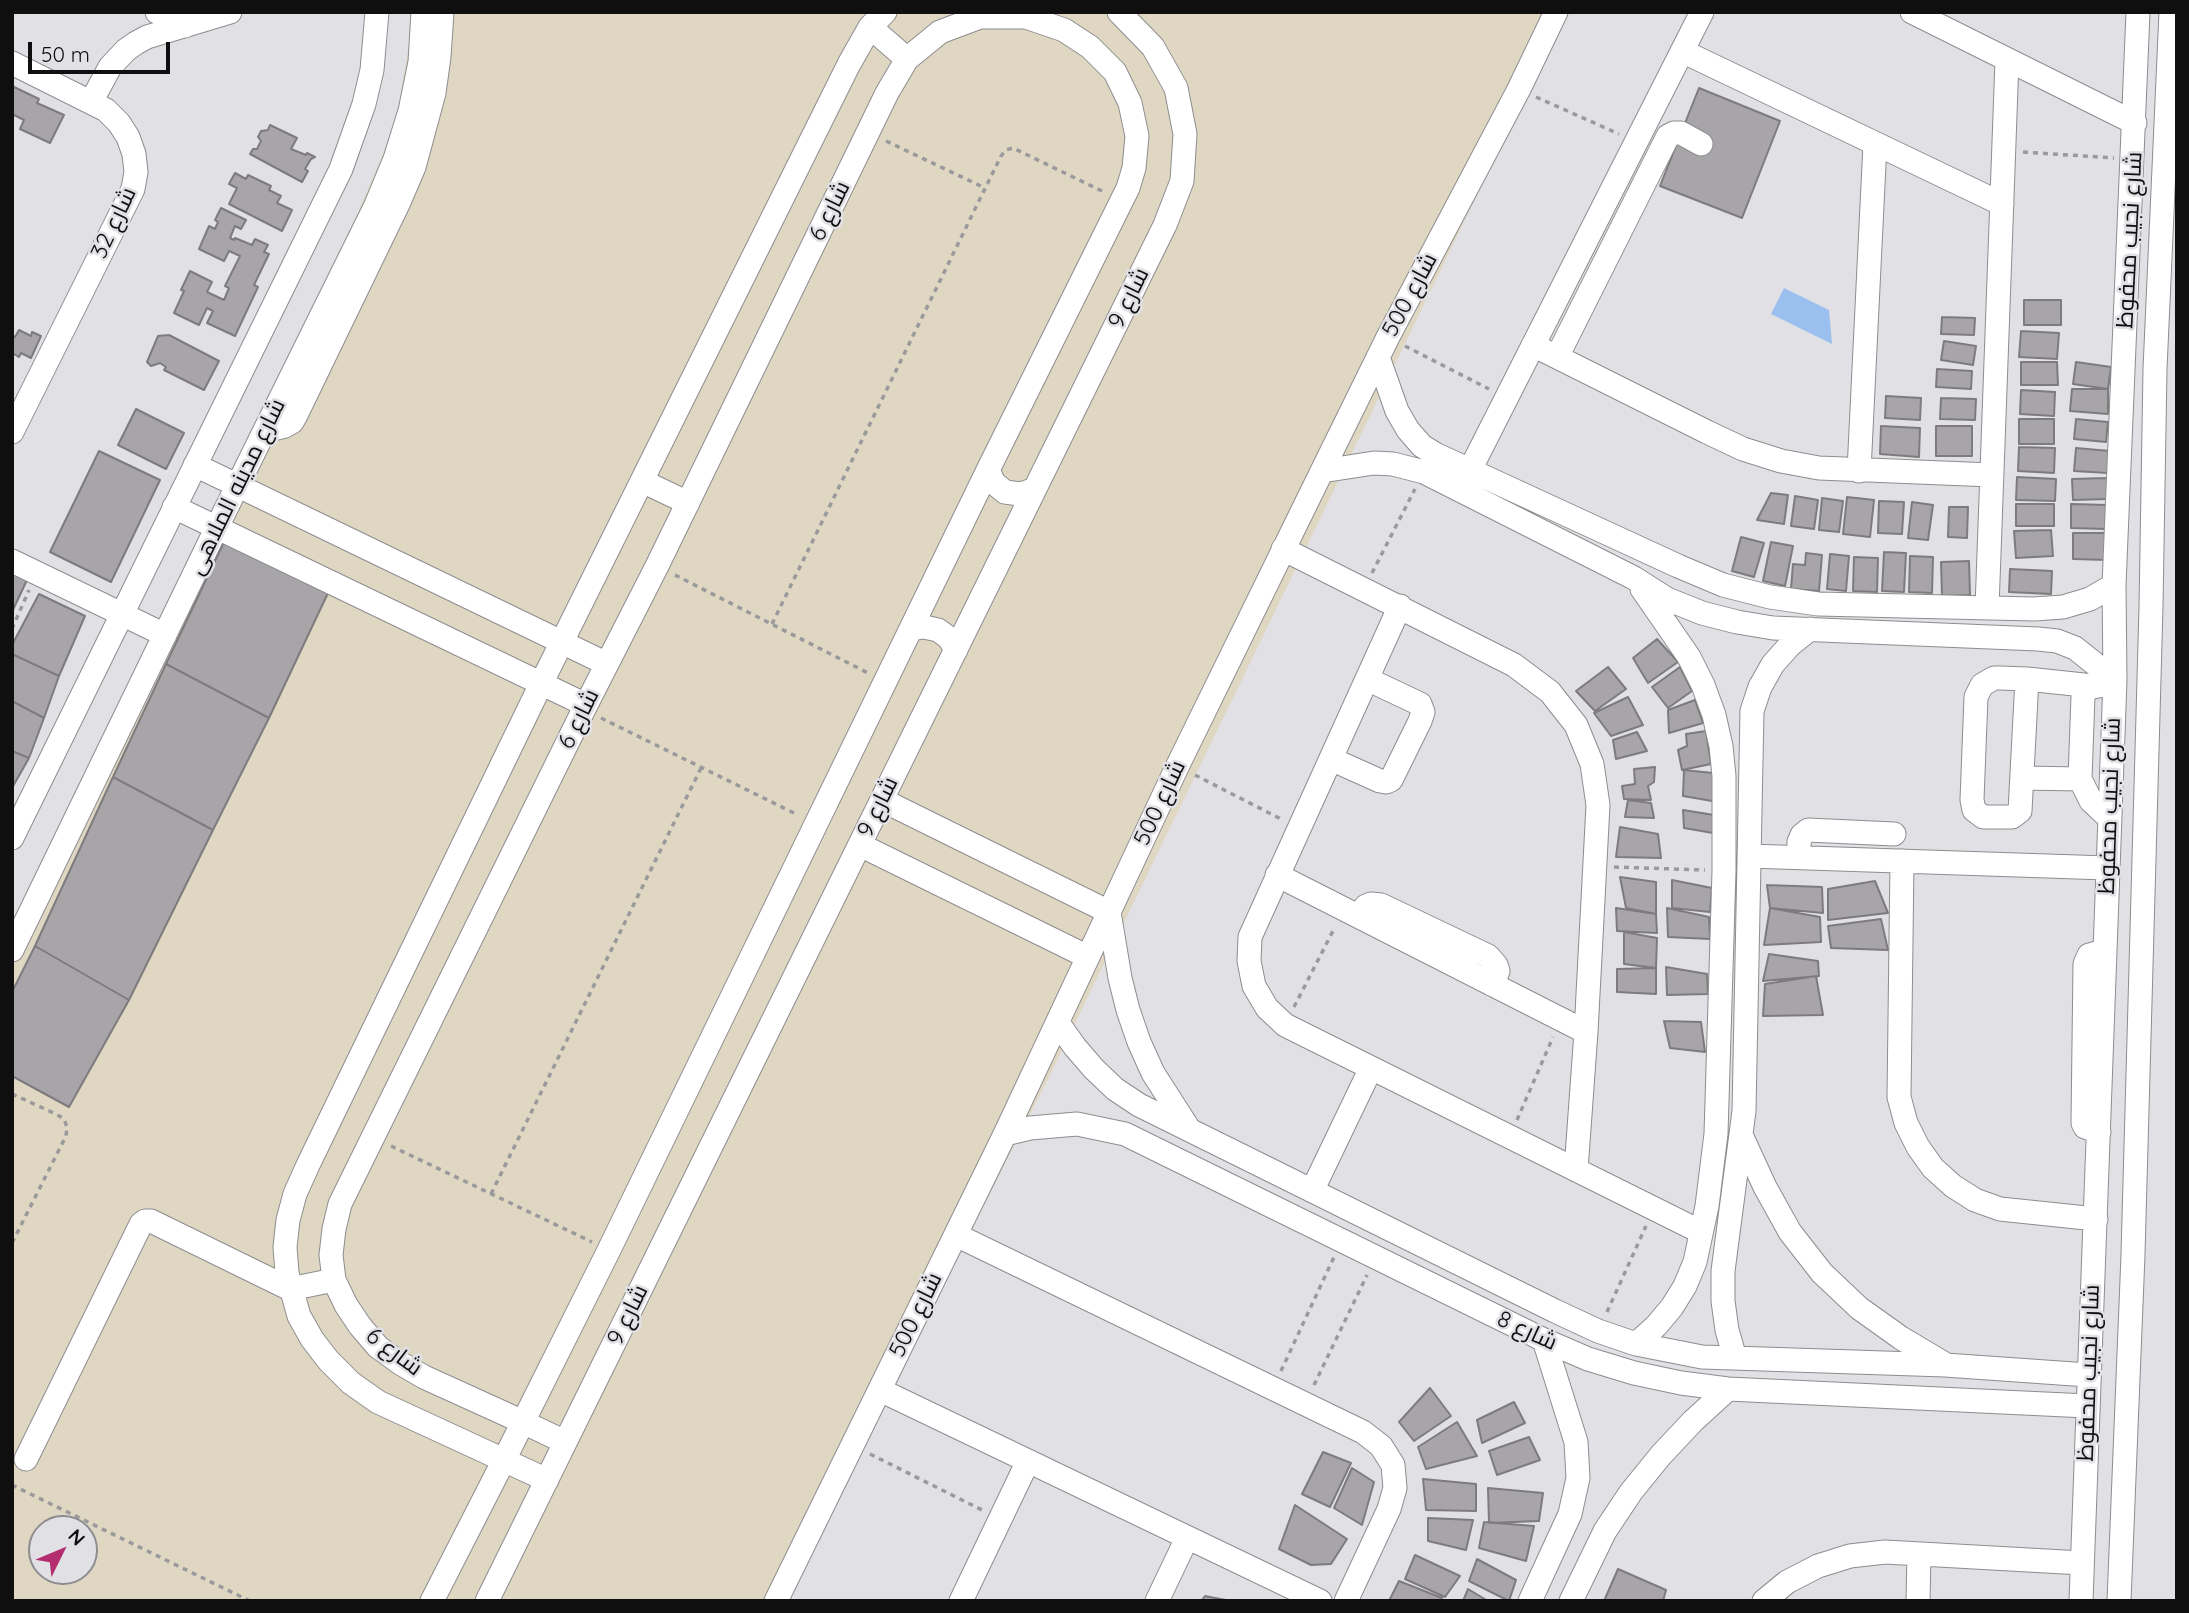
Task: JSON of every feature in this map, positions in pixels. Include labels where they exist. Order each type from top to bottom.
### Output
[{"type":"street","points":[[157,12],[185,26]]},
{"type":"street","points":[[91,102],[110,67],[126,50],[147,37],[230,12]]},
{"type":"street","name":"شارع مدينه الملاهى","points":[[12,838],[341,169],[354,136],[372,70],[377,12]]},
{"type":"street","name":"شارع مدينه الملاهى","points":[[12,950],[376,205],[395,159],[410,111],[420,62],[423,12]]},
{"type":"street","points":[[267,426],[277,428],[292,422],[399,202],[421,142],[433,93],[442,12]]},
{"type":"street","name":"شارع 9","points":[[487,1601],[1165,225],[1182,181],[1185,134],[1175,88],[1153,47],[1119,12]]},
{"type":"street","name":"شارع 500","points":[[776,1601],[1005,1134],[1177,766],[1283,549],[1383,347],[1556,12]]},
{"type":"street","points":[[1471,470],[1702,12]]},
{"type":"street","points":[[1912,12],[2135,123]]},
{"type":"street","name":"شارع 6","points":[[565,1441],[400,1363],[378,1347],[346,1305],[334,1280],[331,1255],[340,1204],[657,566],[868,133],[907,59],[940,32],[981,17],[1068,21]]},
{"type":"street","points":[[878,20],[907,59]]},
{"type":"street","name":"شارع 6","points":[[547,1480],[378,1402],[351,1383],[328,1360],[299,1316],[290,1289],[285,1247],[288,1220],[295,1194],[541,684],[849,64],[878,20]]},
{"type":"street","name":"شارع 9","points":[[432,1601],[609,1250],[1121,201],[1134,168],[1137,136],[1130,103],[1115,72],[1068,21]]},
{"type":"street","points":[[2138,21],[2170,22]]},
{"type":"street","name":"شارع نجيب محفوظ","points":[[2081,1601],[2109,818],[2107,684],[2114,585],[2138,21]]},
{"type":"street","name":"شارع نجيب محفوظ","points":[[2119,1601],[2141,985],[2155,369],[2170,22]]},
{"type":"street","points":[[1682,51],[2002,204]]},
{"type":"street","points":[[1987,608],[2007,60]]},
{"type":"street","name":"شارع 32","points":[[12,62],[106,110],[119,122],[128,137],[135,163],[133,189],[12,432]]},
{"type":"street","points":[[1557,357],[1668,136],[1674,132],[1681,133],[1700,144]]},
{"type":"street","points":[[1859,471],[1875,144]]},
{"type":"street","points":[[1533,345],[1743,449],[1781,461],[1819,468],[1859,471],[1992,475]]},
{"type":"street","points":[[1383,347],[1398,411],[1408,430],[1422,446],[1723,585],[1770,597],[1818,604],[2034,609],[2063,607],[2090,599],[2114,585]]},
{"type":"street","points":[[1418,470],[1422,446]]},
{"type":"street","points":[[1322,471],[1374,463],[1418,470],[1634,578],[1667,599],[1737,622],[1773,628],[2057,641],[2075,648],[2107,684]]},
{"type":"street","points":[[195,465],[607,663]]},
{"type":"street","points":[[988,470],[994,483],[1005,492],[1020,494],[1033,490]]},
{"type":"street","points":[[642,481],[688,503]]},
{"type":"street","points":[[174,507],[585,707]]},
{"type":"street","points":[[1283,549],[1514,665],[1550,692],[1576,725],[1592,764],[1598,805],[1576,1170]]},
{"type":"street","points":[[12,561],[165,635]]},
{"type":"street","points":[[1634,578],[1677,638],[1703,685],[1714,715],[1724,776],[1724,896],[1716,1135],[1711,1182],[1695,1262],[1685,1286],[1656,1326],[1636,1344]]},
{"type":"street","points":[[1400,606],[1250,937],[1249,961],[1254,986],[1267,1007],[1285,1025],[1510,1136],[1701,1235],[1727,1242]]},
{"type":"street","points":[[911,629],[924,627],[938,630],[949,638],[956,650]]},
{"type":"street","points":[[1735,1359],[1723,1301],[1727,1242],[1742,1136],[1752,711],[1760,687],[1773,664],[1790,645],[1810,629]]},
{"type":"street","points":[[2027,679],[2021,808],[2015,816],[1983,817],[1975,810],[1972,800],[1976,697],[1982,685],[1993,678],[2027,679],[2107,684]]},
{"type":"street","points":[[1331,759],[1380,781],[1391,780],[1420,721],[1423,712],[1420,704],[1367,679]]},
{"type":"street","points":[[2107,684],[2088,688],[2082,696],[2080,779],[2091,801],[2109,818]]},
{"type":"street","points":[[1724,776],[1751,777]]},
{"type":"street","points":[[2023,778],[2080,779]]},
{"type":"street","points":[[882,800],[1109,912],[1123,988],[1139,1042],[1153,1073],[1189,1129]]},
{"type":"street","points":[[1799,857],[1799,842],[1808,830],[1894,834]]},
{"type":"street","points":[[860,845],[1088,957]]},
{"type":"street","points":[[1749,856],[2107,868]]},
{"type":"street","points":[[1902,861],[1899,1097],[1906,1123],[1918,1147],[1933,1168],[1975,1200],[2000,1209],[2096,1219]]},
{"type":"street","points":[[1277,875],[1586,1032]]},
{"type":"street","points":[[1724,896],[1747,898]]},
{"type":"street","points":[[2099,1132],[2085,1127],[2083,1123],[2085,959],[2089,955],[2104,951]]},
{"type":"street","points":[[2104,984],[2141,985]]},
{"type":"street","name":"شارع 8","points":[[1058,1023],[1094,1069],[1115,1089],[1139,1105],[1489,1279],[1598,1331],[1636,1344],[1702,1357],[1945,1365],[2088,1375]]},
{"type":"street","points":[[1312,1191],[1371,1068]]},
{"type":"street","name":"شارع 8","points":[[1005,1134],[1030,1128],[1077,1124],[1125,1134],[1544,1340],[1588,1359],[1634,1373],[1728,1389],[2087,1406]]},
{"type":"street","points":[[1742,1136],[1765,1187],[1790,1232],[1822,1273],[1860,1308],[1945,1365]]},
{"type":"street","points":[[26,1459],[141,1224],[145,1221],[151,1221],[290,1289],[334,1280]]},
{"type":"street","points":[[956,1235],[1363,1432],[1381,1446],[1393,1465],[1395,1488],[1390,1509],[1346,1601]]},
{"type":"street","points":[[1476,1307],[1489,1279]]},
{"type":"street","points":[[1530,1601],[1570,1514],[1578,1478],[1576,1442],[1544,1340]]},
{"type":"street","points":[[1571,1601],[1605,1531],[1631,1492],[1677,1438],[1728,1389]]},
{"type":"street","points":[[880,1391],[1320,1601]]},
{"type":"street","points":[[968,1598],[1000,1519],[1028,1461]]},
{"type":"street","points":[[2084,1484],[2123,1486]]},
{"type":"street","points":[[1157,1601],[1188,1538]]},
{"type":"street","points":[[1764,1601],[1787,1582],[1818,1566],[1850,1556],[1885,1552],[2082,1563]]},
{"type":"street","points":[[1918,1601],[1919,1555]]},
{"type":"path","points":[[1518,89],[1636,141]]},
{"type":"path","points":[[868,133],[985,188]]},
{"type":"path","points":[[772,624],[1000,156],[1013,148],[1121,201]]},
{"type":"path","points":[[2004,151],[2133,159]]},
{"type":"path","points":[[1383,347],[1507,398]]},
{"type":"path","points":[[1364,589],[1418,470]]},
{"type":"path","points":[[657,566],[885,681]]},
{"type":"path","points":[[12,629],[35,572]]},
{"type":"path","points":[[585,707],[816,824]]},
{"type":"path","points":[[1177,766],[1299,828]]},
{"type":"path","points":[[492,1194],[702,768]]},
{"type":"path","points":[[1595,867],[1724,870]]},
{"type":"path","points":[[1285,1025],[1351,913]]},
{"type":"path","points":[[1510,1136],[1561,1019]]},
{"type":"path","points":[[12,1094],[56,1114],[64,1119],[68,1127],[66,1136],[12,1243]]},
{"type":"path","points":[[373,1137],[609,1250]]},
{"type":"path","points":[[1598,1331],[1654,1209]]},
{"type":"path","points":[[1273,1389],[1341,1240]]},
{"type":"path","points":[[1304,1404],[1375,1257]]},
{"type":"path","points":[[853,1445],[1000,1519]]},
{"type":"path","points":[[12,1485],[250,1601]]},
{"type":"shaded area","points":[[411,12],[1566,12],[1049,1077],[784,1601],[12,1601],[12,925],[357,215],[387,144],[399,105],[409,44]]},
{"type":"water","points":[[1784,288],[1829,310],[1832,344],[1771,314]]},
{"type":"building","points":[[12,86],[39,99],[37,103],[64,115],[50,143],[20,129],[24,120],[12,114]]},
{"type":"building","points":[[1699,88],[1780,121],[1742,218],[1660,186]]},
{"type":"building","points":[[270,125],[297,138],[291,149],[315,157],[305,169],[308,171],[302,182],[250,154],[253,149],[257,149],[261,141],[258,137],[261,131],[268,130]]},
{"type":"building","points":[[235,173],[246,179],[248,175],[271,186],[269,190],[281,196],[277,203],[292,210],[282,231],[229,204],[237,188],[229,184]]},
{"type":"building","points":[[221,208],[246,220],[241,229],[235,226],[230,238],[252,245],[255,239],[268,245],[264,252],[269,254],[254,285],[258,287],[235,336],[207,323],[213,311],[207,308],[199,325],[174,313],[190,271],[212,282],[207,292],[224,300],[229,288],[225,286],[240,256],[229,251],[224,261],[199,249],[209,226],[215,229],[218,222],[215,220]]},
{"type":"building","points":[[2024,300],[2061,300],[2061,325],[2024,325]]},
{"type":"building","points":[[1942,317],[1975,318],[1974,335],[1941,334]]},
{"type":"building","points":[[19,330],[31,336],[32,332],[41,336],[31,358],[21,353],[19,357],[12,353],[12,336],[15,337]]},
{"type":"building","points":[[2021,331],[2059,333],[2057,359],[2019,357]]},
{"type":"building","points":[[169,335],[219,361],[204,390],[164,370],[166,367],[160,363],[151,366],[147,362],[158,336]]},
{"type":"building","points":[[1944,341],[1976,346],[1973,365],[1941,360]]},
{"type":"building","points":[[2021,362],[2057,362],[2058,385],[2021,385]]},
{"type":"building","points":[[2076,362],[2111,367],[2108,389],[2073,384]]},
{"type":"building","points":[[1937,369],[1972,371],[1971,389],[1936,387]]},
{"type":"building","points":[[2072,389],[2108,389],[2108,414],[2070,411]]},
{"type":"building","points":[[2021,390],[2055,392],[2054,416],[2020,414]]},
{"type":"building","points":[[1886,396],[1921,398],[1920,420],[1885,418]]},
{"type":"building","points":[[1941,398],[1976,399],[1975,420],[1940,419]]},
{"type":"building","points":[[136,409],[184,433],[166,469],[118,445]]},
{"type":"building","points":[[2019,419],[2054,419],[2054,444],[2019,444]]},
{"type":"building","points":[[2076,419],[2108,422],[2106,442],[2074,439]]},
{"type":"building","points":[[1881,426],[1920,428],[1919,457],[1880,454]]},
{"type":"building","points":[[1936,426],[1972,426],[1972,456],[1936,456]]},
{"type":"building","points":[[2019,447],[2055,448],[2054,473],[2018,471]]},
{"type":"building","points":[[2076,448],[2110,451],[2108,473],[2074,471]]},
{"type":"building","points":[[99,451],[160,480],[111,582],[50,552]]},
{"type":"building","points":[[2017,477],[2056,479],[2055,501],[2016,500]]},
{"type":"building","points":[[2107,478],[2108,499],[2073,500],[2072,479]]},
{"type":"building","points":[[1771,493],[1788,495],[1784,524],[1757,520]]},
{"type":"building","points":[[1795,496],[1818,500],[1814,529],[1791,526]]},
{"type":"building","points":[[1847,497],[1874,500],[1870,537],[1843,534]]},
{"type":"building","points":[[1822,498],[1843,501],[1839,532],[1819,530]]},
{"type":"building","points":[[1879,501],[1904,502],[1902,534],[1878,533]]},
{"type":"building","points":[[1912,502],[1933,505],[1928,540],[1908,538]]},
{"type":"building","points":[[2016,504],[2054,504],[2054,526],[2016,526]]},
{"type":"building","points":[[2071,504],[2108,505],[2107,529],[2071,528]]},
{"type":"building","points":[[1949,507],[1968,507],[1967,538],[1948,537]]},
{"type":"building","points":[[2051,530],[2053,556],[2016,558],[2014,531]]},
{"type":"building","points":[[2073,533],[2108,533],[2108,560],[2073,559]]},
{"type":"building","points":[[1741,537],[1764,543],[1754,577],[1732,571]]},
{"type":"building","points":[[224,542],[328,593],[269,718],[166,664]]},
{"type":"building","points":[[1771,542],[1793,546],[1785,586],[1763,581]]},
{"type":"building","points":[[1884,552],[1906,553],[1904,592],[1882,591]]},
{"type":"building","points":[[1806,553],[1822,555],[1819,591],[1791,589],[1793,564],[1805,565]]},
{"type":"building","points":[[1830,554],[1849,556],[1846,591],[1827,589]]},
{"type":"building","points":[[1910,556],[1933,557],[1932,593],[1909,592]]},
{"type":"building","points":[[1854,557],[1878,558],[1877,592],[1853,591]]},
{"type":"building","points":[[1969,561],[1970,595],[1942,596],[1941,562]]},
{"type":"building","points":[[2010,569],[2052,571],[2051,594],[2009,592]]},
{"type":"building","points":[[12,572],[27,580],[12,612]]},
{"type":"building","points":[[39,594],[85,616],[59,676],[12,654],[12,645]]},
{"type":"building","points":[[1657,639],[1678,662],[1648,683],[1633,658]]},
{"type":"building","points":[[12,654],[59,676],[44,718],[12,701]]},
{"type":"building","points":[[166,664],[269,718],[213,830],[113,777]]},
{"type":"building","points":[[1608,667],[1626,689],[1595,711],[1576,691]]},
{"type":"building","points":[[1680,667],[1692,691],[1668,708],[1652,687]]},
{"type":"building","points":[[1628,697],[1643,725],[1611,736],[1594,713]]},
{"type":"building","points":[[1695,700],[1703,723],[1669,733],[1668,710]]},
{"type":"building","points":[[12,701],[44,718],[29,758],[12,751]]},
{"type":"building","points":[[1706,731],[1711,764],[1682,770],[1678,750],[1687,746],[1686,734]]},
{"type":"building","points":[[1637,732],[1647,751],[1616,759],[1613,740]]},
{"type":"building","points":[[12,751],[29,758],[12,788]]},
{"type":"building","points":[[1655,767],[1654,782],[1648,786],[1651,800],[1624,799],[1622,786],[1635,784],[1634,769]]},
{"type":"building","points":[[1684,770],[1713,773],[1718,802],[1683,796]]},
{"type":"building","points":[[113,777],[213,830],[129,1000],[35,946]]},
{"type":"building","points":[[1628,800],[1651,803],[1654,818],[1625,817]]},
{"type":"building","points":[[1683,810],[1714,815],[1713,833],[1684,828]]},
{"type":"building","points":[[1620,827],[1658,834],[1661,858],[1616,857]]},
{"type":"building","points":[[1620,877],[1656,882],[1656,914],[1626,908]]},
{"type":"building","points":[[1672,880],[1712,888],[1710,912],[1672,908]]},
{"type":"building","points":[[1875,881],[1888,913],[1828,920],[1828,889]]},
{"type":"building","points":[[1767,885],[1822,887],[1823,913],[1770,908]]},
{"type":"building","points":[[1616,908],[1656,914],[1657,933],[1617,931]]},
{"type":"building","points":[[1667,908],[1709,917],[1710,939],[1668,937]]},
{"type":"building","points":[[1770,908],[1820,917],[1821,942],[1764,945]]},
{"type":"building","points":[[1881,919],[1888,950],[1831,948],[1828,926]]},
{"type":"building","points":[[1624,932],[1657,938],[1656,968],[1624,964]]},
{"type":"building","points":[[35,946],[129,1000],[69,1107],[12,1076],[12,992]]},
{"type":"building","points":[[1769,954],[1818,961],[1819,976],[1763,981]]},
{"type":"building","points":[[1666,967],[1707,974],[1708,994],[1667,995]]},
{"type":"building","points":[[1656,968],[1656,994],[1617,992],[1617,969]]},
{"type":"building","points":[[1816,976],[1823,1015],[1763,1016],[1765,984]]},
{"type":"building","points":[[1664,1021],[1701,1022],[1705,1052],[1670,1048]]},
{"type":"building","points":[[1430,1388],[1451,1416],[1414,1441],[1399,1422]]},
{"type":"building","points":[[1514,1402],[1525,1423],[1482,1443],[1477,1420]]},
{"type":"building","points":[[1457,1422],[1477,1456],[1426,1469],[1418,1447]]},
{"type":"building","points":[[1529,1437],[1540,1460],[1497,1475],[1489,1451]]},
{"type":"building","points":[[1323,1452],[1351,1463],[1330,1507],[1302,1494]]},
{"type":"building","points":[[1352,1468],[1374,1482],[1362,1525],[1334,1508]]},
{"type":"building","points":[[1423,1479],[1476,1484],[1476,1511],[1426,1510]]},
{"type":"building","points":[[1488,1488],[1543,1493],[1539,1521],[1489,1523]]},
{"type":"building","points":[[1295,1505],[1347,1539],[1331,1564],[1311,1565],[1279,1549]]},
{"type":"building","points":[[1428,1518],[1473,1520],[1466,1550],[1428,1541]]},
{"type":"building","points":[[1484,1522],[1534,1526],[1526,1561],[1479,1548]]},
{"type":"building","points":[[1415,1555],[1460,1576],[1445,1597],[1405,1579]]},
{"type":"building","points":[[1477,1559],[1516,1580],[1509,1601],[1469,1581]]},
{"type":"building","points":[[1618,1569],[1666,1590],[1663,1601],[1604,1601]]},
{"type":"building","points":[[1399,1581],[1442,1598],[1441,1601],[1389,1601]]},
{"type":"building","points":[[1468,1589],[1488,1601],[1463,1601]]},
{"type":"building","points":[[1205,1596],[1231,1601],[1201,1601]]}]
